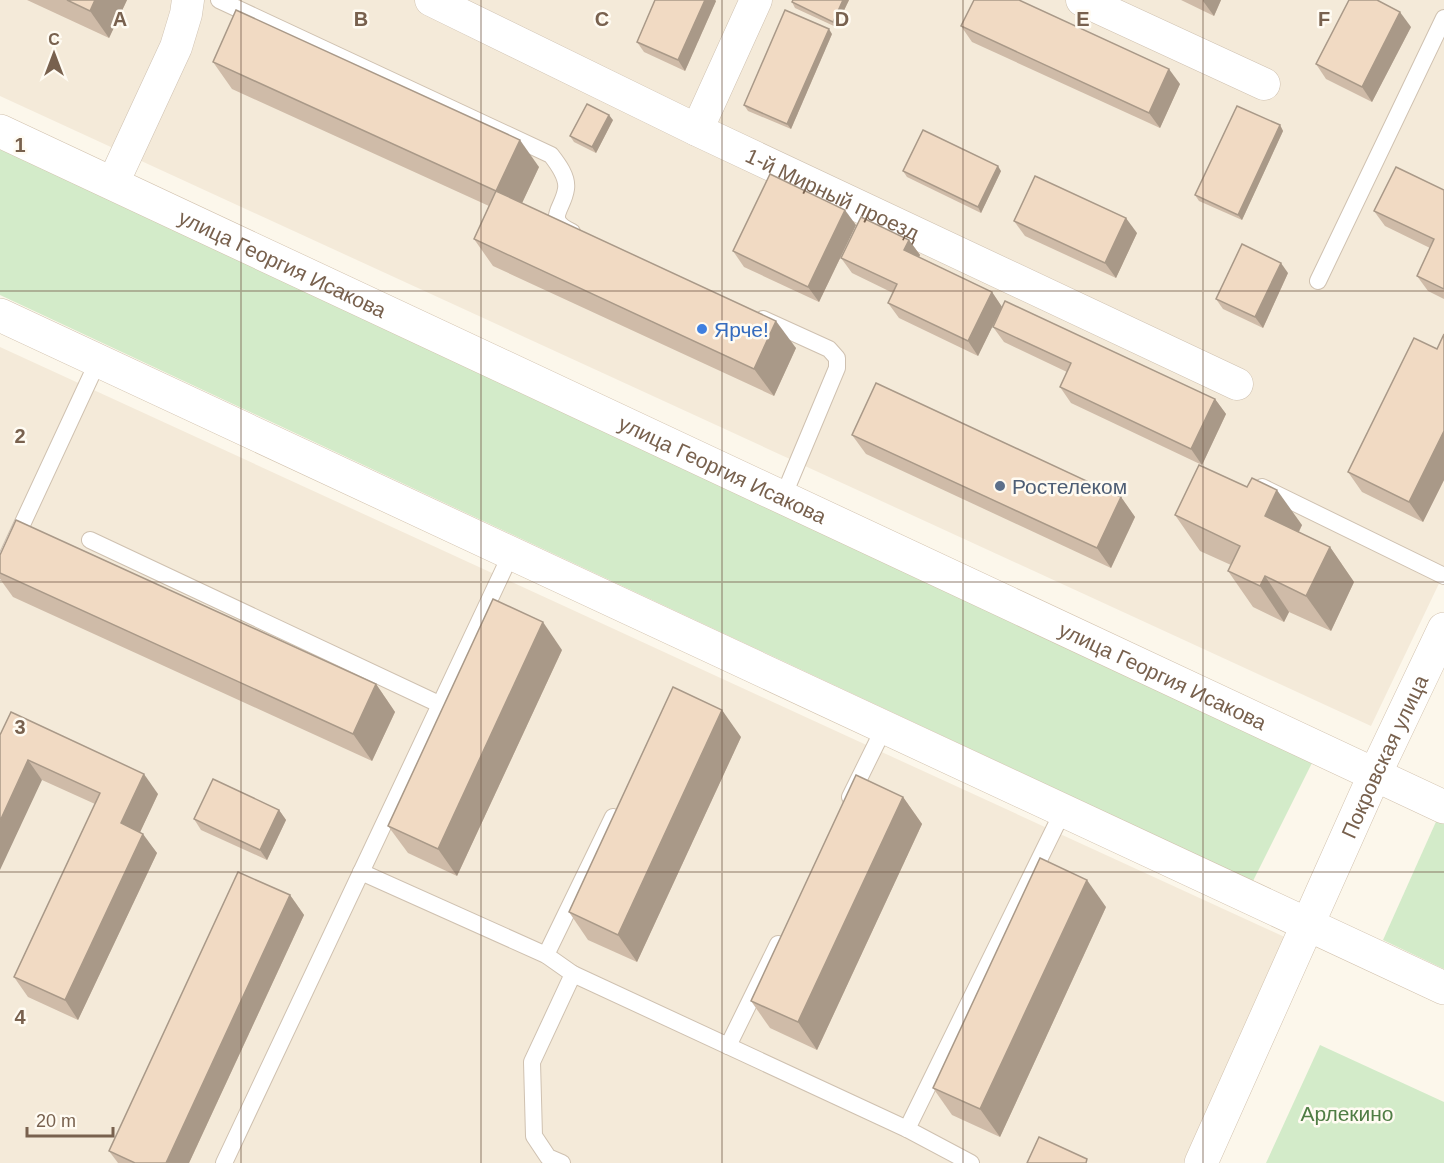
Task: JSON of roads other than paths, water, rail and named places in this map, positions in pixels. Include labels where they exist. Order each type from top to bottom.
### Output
[{"type":"street","points":[[113,183],[176,47],[188,0]]},
{"type":"street","name":"1-й Мирный проезд","points":[[431,0],[697,130],[1237,384]]},
{"type":"street","points":[[697,130],[756,0]]},
{"type":"street","points":[[1082,0],[1264,84]]},
{"type":"street","name":"улица Георгия Исакова","points":[[0,131],[1444,807]]},
{"type":"street","points":[[0,315],[1444,988]]},
{"type":"street","name":"Покровская улица","points":[[1201,1163],[1374,776],[1444,629]]},
{"type":"lane","points":[[219,0],[551,155],[562,171],[567,188],[556,216],[558,222],[564,228],[585,238]]},
{"type":"lane","points":[[1318,281],[1444,18]]},
{"type":"lane","points":[[745,310],[830,349],[837,358],[837,368],[783,497]]},
{"type":"lane","points":[[0,572],[98,361]]},
{"type":"lane","points":[[1250,482],[1444,576]]},
{"type":"lane","points":[[90,540],[441,705]]},
{"type":"lane","points":[[224,1163],[511,554]]},
{"type":"lane","points":[[846,807],[884,728]]},
{"type":"lane","points":[[546,955],[619,805]]},
{"type":"lane","points":[[907,1129],[1063,811]]},
{"type":"lane","points":[[361,873],[546,955],[573,974],[907,1129],[971,1163]]},
{"type":"lane","points":[[728,1046],[784,932]]},
{"type":"lane","points":[[562,1163],[548,1157],[534,1136],[532,1062],[573,974]]},
{"type":"place","name":"Ярче!","points":[[702,329]]},
{"type":"place","name":"Ростелеком","points":[[1000,486]]},
{"type":"park label","name":"Арлекино","points":[[1347,1113]]}]
